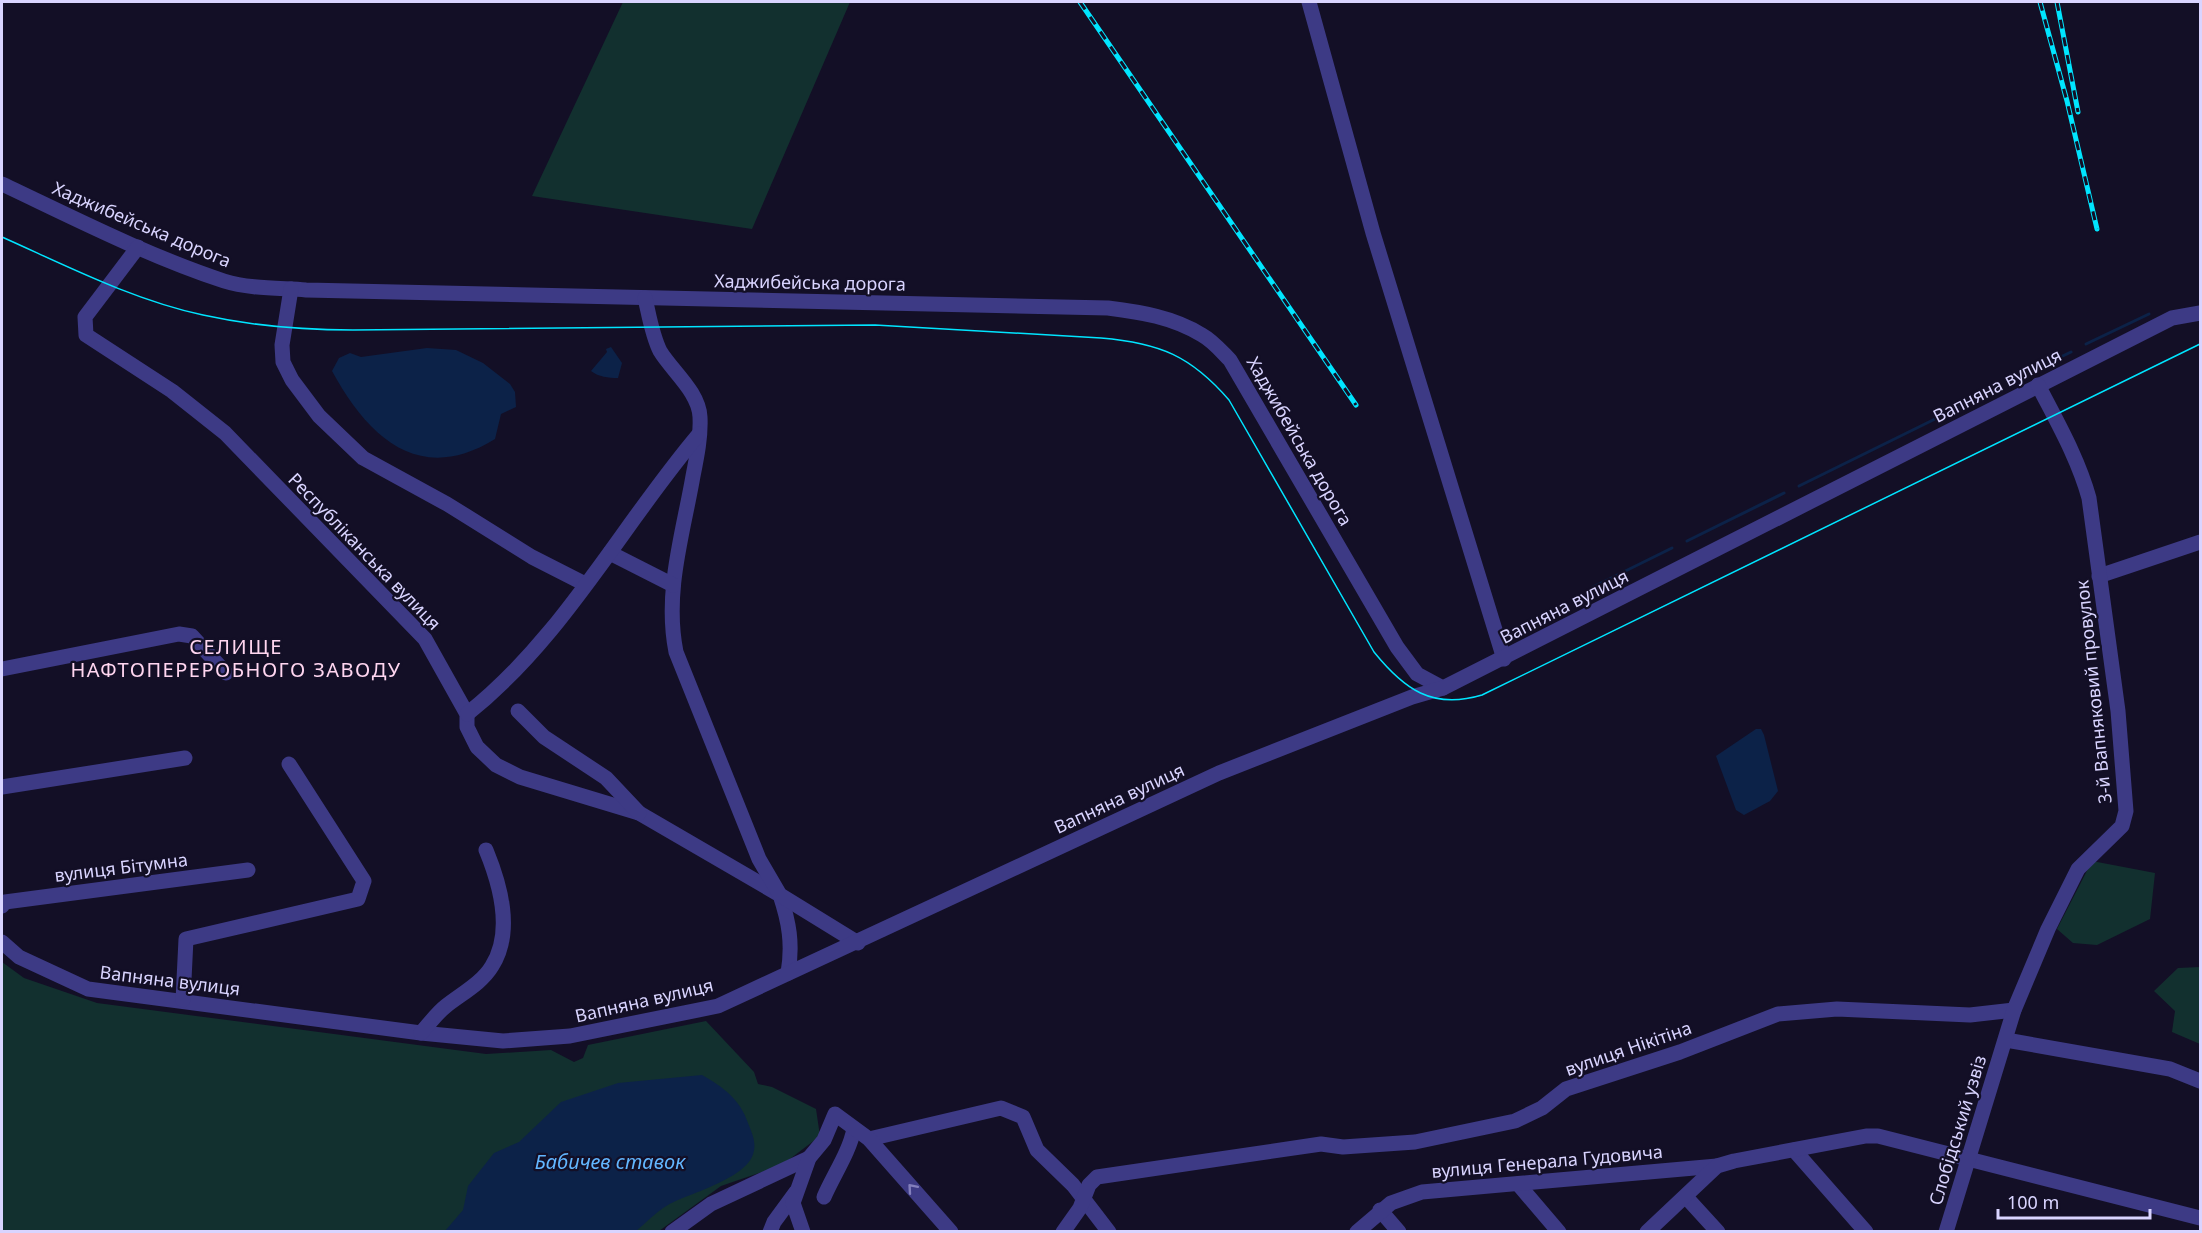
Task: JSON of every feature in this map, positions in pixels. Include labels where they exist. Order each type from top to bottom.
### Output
[{"type":"street","points":[[1309,2],[1373,233],[1504,659]]},
{"type":"street","name":"Хаджибейська дорога","points":[[2,184],[138,246],[225,281],[291,289],[1108,308],[1145,312],[1204,335],[1230,360],[1397,647],[1417,674],[1443,688]]},
{"type":"street","name":"Республіканська вулиця","points":[[138,246],[85,316],[86,335],[172,391],[225,433],[425,639],[467,714],[466,727],[477,747],[496,765],[520,777],[639,813],[858,943]]},
{"type":"street","points":[[291,289],[282,345],[283,362],[292,380],[319,416],[363,458],[447,504],[532,557],[585,584]]},
{"type":"street","points":[[645,298],[661,352],[698,405],[699,434],[673,585],[672,629],[676,652],[755,848],[780,895],[790,925],[792,951],[788,973]]},
{"type":"street","name":"Вапняна вулиця","points":[[2,942],[19,957],[88,989],[421,1033],[503,1041],[570,1036],[718,1006],[858,943],[1219,773],[1412,697],[1443,688],[2172,318],[2200,312]]},
{"type":"street","name":"3-й Вапняковий провулок","points":[[2014,1010],[2048,929],[2078,869],[2122,826],[2126,811],[2118,711],[2089,498],[2084,476],[2038,386]]},
{"type":"street","points":[[467,714],[515,669],[610,553],[699,434]]},
{"type":"street","points":[[2099,576],[2200,542]]},
{"type":"street","points":[[610,553],[673,585]]},
{"type":"street","points":[[2,669],[179,634],[192,636],[226,673]]},
{"type":"street","points":[[518,711],[544,737],[606,778],[639,813]]},
{"type":"street","points":[[2,787],[185,758]]},
{"type":"street","points":[[183,1000],[186,939],[358,898],[364,881],[289,764]]},
{"type":"street","points":[[421,1033],[444,1007],[469,989],[492,966],[503,930],[500,883],[486,849]]},
{"type":"street","name":"вулиця Бітумна","points":[[2,906],[5,902],[248,870]]},
{"type":"street","name":"вулиця Нікітіна","points":[[1063,1232],[1084,1200],[1092,1180],[1105,1175],[1321,1144],[1343,1148],[1415,1142],[1515,1121],[1542,1108],[1566,1089],[1680,1052],[1778,1014],[1837,1009],[1970,1015],[2014,1010]]},
{"type":"street","points":[[2014,1010],[2006,1040],[2170,1069],[2200,1081]]},
{"type":"street","name":"Слобідський узвіз","points":[[1946,1232],[1966,1159],[2006,1040]]},
{"type":"street","points":[[869,1139],[1001,1108],[1010,1109],[1023,1117],[1037,1150],[1073,1185],[1109,1232]]},
{"type":"street","points":[[803,1232],[793,1203],[809,1158],[824,1140],[835,1114],[869,1139],[951,1232]]},
{"type":"street","points":[[824,1197],[834,1173],[851,1145],[855,1129]]},
{"type":"street","name":"вулиця Генерала Гудовича","points":[[1357,1232],[1380,1210],[1405,1197],[1422,1192],[1717,1166],[1866,1136],[1878,1136],[2200,1218]]},
{"type":"street","points":[[1794,1150],[1866,1232]]},
{"type":"street","points":[[672,1232],[711,1204],[809,1158]]},
{"type":"street","points":[[1647,1232],[1717,1166]]},
{"type":"street","points":[[1518,1184],[1559,1232]]},
{"type":"street","points":[[770,1232],[774,1222],[798,1189]]},
{"type":"street","points":[[1686,1197],[1718,1232]]},
{"type":"street","points":[[1380,1210],[1400,1232]]},
{"type":"green space","points":[[623,2],[850,2],[752,229],[532,196]]},
{"type":"green space","points":[[2092,861],[2155,873],[2150,919],[2097,945],[2073,943],[2057,929]]},
{"type":"green space","points":[[2,962],[24,978],[97,1003],[486,1054],[551,1050],[574,1062],[583,1058],[588,1045],[706,1021],[754,1072],[758,1084],[772,1087],[816,1109],[820,1136],[782,1165],[721,1186],[659,1231],[2,1231]]},
{"type":"green space","points":[[2200,967],[2200,1044],[2172,1032],[2175,1011],[2154,991],[2178,968]]},
{"type":"water","points":[[611,347],[622,363],[618,378],[604,377],[591,371],[607,352],[606,349]]},
{"type":"water","points":[[427,348],[456,350],[483,363],[510,384],[515,392],[516,407],[501,414],[495,439],[468,452],[443,457],[420,456],[398,447],[379,434],[362,416],[332,371],[339,358],[350,353],[361,357]]},
{"type":"water","points":[[1756,729],[1761,729],[1764,735],[1778,791],[1770,801],[1744,815],[1736,810],[1716,756]]},
{"type":"water","name":"Бабичев ставок","points":[[702,1075],[724,1089],[735,1100],[745,1115],[753,1136],[754,1150],[750,1160],[731,1177],[668,1205],[636,1231],[445,1231],[463,1210],[468,1186],[494,1153],[519,1142],[561,1102],[618,1083]]},
{"type":"waterway","points":[[2086,344],[2149,314]]},
{"type":"waterway","points":[[2013,380],[2071,352]]},
{"type":"waterway","points":[[1799,486],[1998,388]]},
{"type":"waterway","points":[[1687,541],[1784,493]]},
{"type":"waterway","points":[[1593,587],[1672,548]]},
{"type":"tram line","points":[[2,237],[151,301],[203,315],[278,327],[353,330],[875,325],[1101,338],[1157,348],[1173,354],[1201,372],[1229,400],[1374,652],[1408,686],[1434,698],[1448,700],[1482,695],[2200,344]]},
{"type":"railway","points":[[1080,2],[1356,405]]},
{"type":"railway","points":[[2040,2],[2067,101],[2097,229]]},
{"type":"railway","points":[[2057,2],[2078,112]]},
{"type":"district","name":"СЕЛИЩЕ НАФТОПЕРЕРОБНОГО ЗАВОДУ","points":[[236,658]]}]
